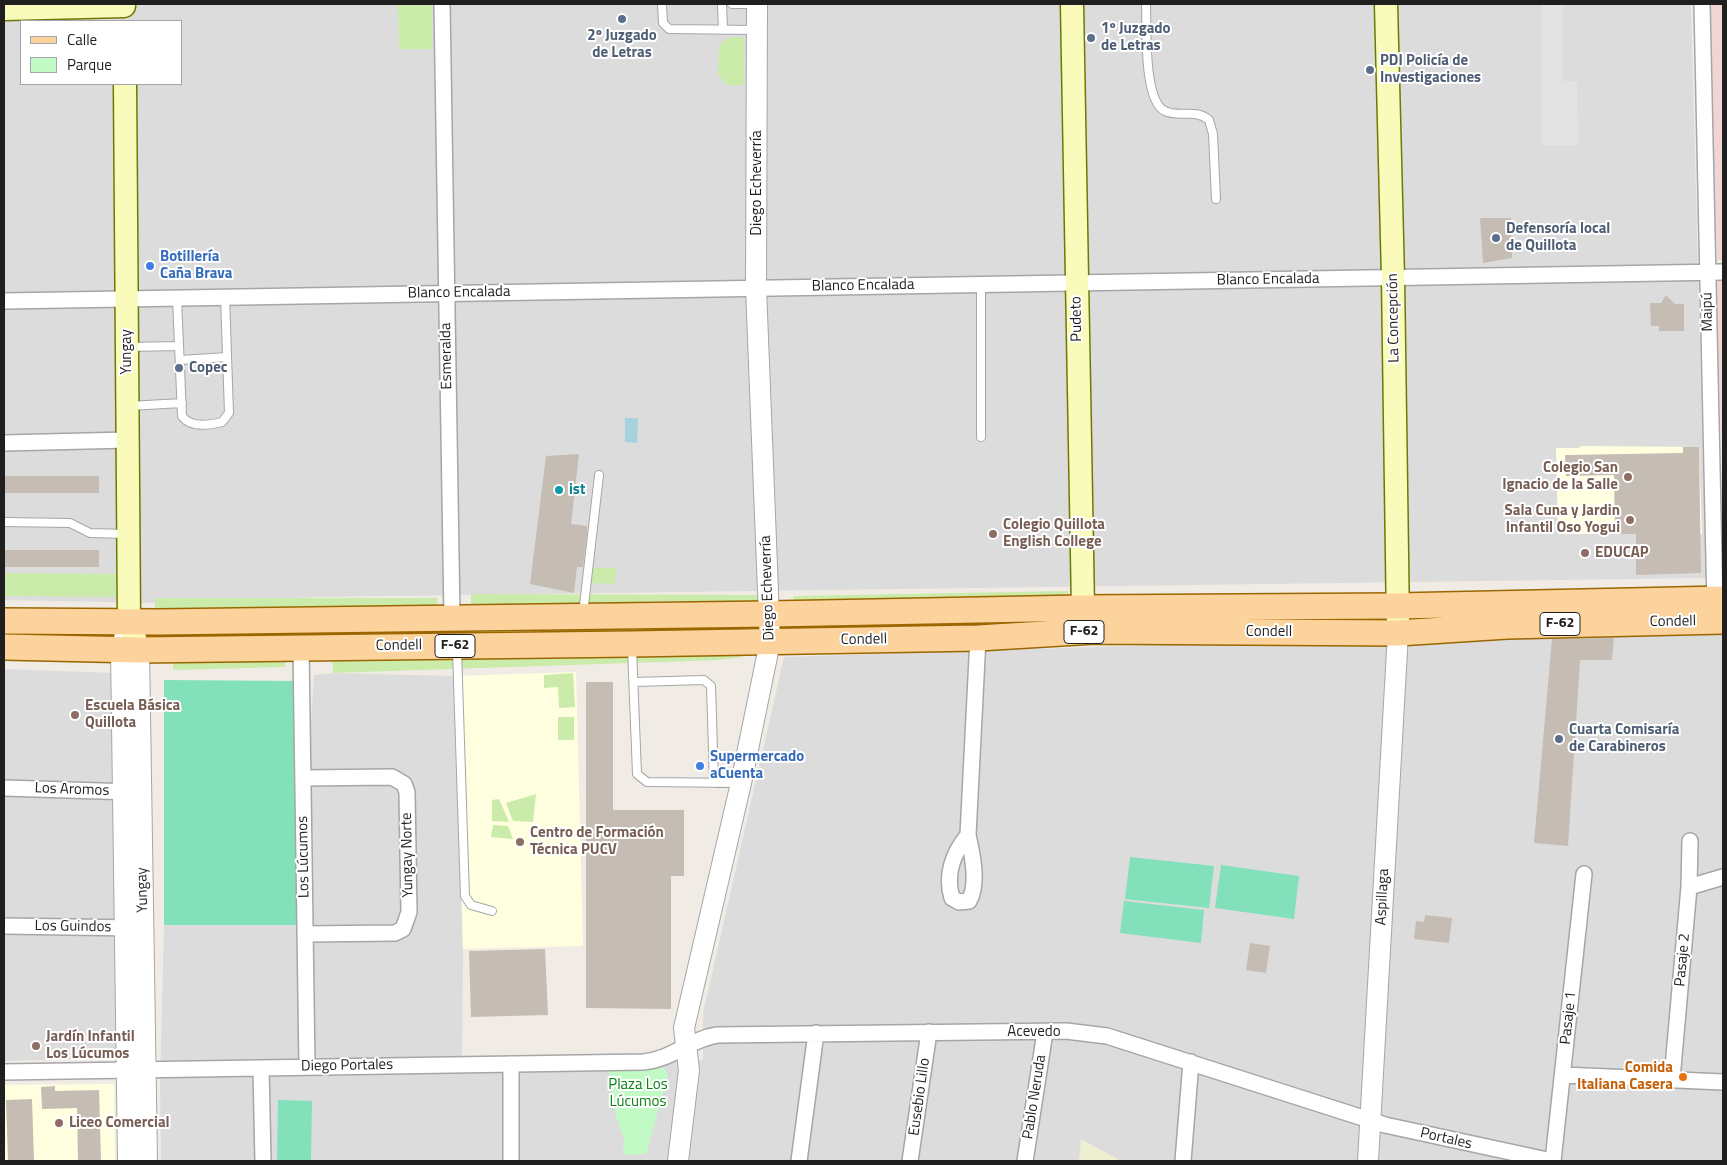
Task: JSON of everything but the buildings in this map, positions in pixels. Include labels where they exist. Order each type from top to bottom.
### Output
[{"type":"main road","name":"Pudeto","points":[[1072,4],[1083,608],[1095,631]]},
{"type":"main road","name":"La Concepción","points":[[1386,4],[1394,278],[1398,633]]},
{"type":"main road","points":[[4,9],[124,10]]},
{"type":"main road","name":"Yungay","points":[[125,85],[130,650]]},
{"type":"main road","name":"Condell","points":[[4,621],[770,614],[1083,608],[1397,606],[1719,610]]},
{"type":"main road","name":"Condell","points":[[4,647],[130,650],[770,642],[978,638],[1095,631],[1398,633],[1719,610]]},
{"type":"street","name":"Esmeralda","points":[[442,4],[452,617]]},
{"type":"street","name":"Diego Echeverría","points":[[678,1161],[690,1070],[684,1036],[685,1020],[741,783],[770,642],[756,288],[757,4]]},
{"type":"street","name":"Maipú","points":[[1702,4],[1707,272],[1718,523],[1719,610]]},
{"type":"street","name":"Blanco Encalada","points":[[4,301],[1723,272]]},
{"type":"street","points":[[4,443],[128,440]]},
{"type":"street","name":"Aspillaga","points":[[1368,1161],[1398,633]]},
{"type":"street","points":[[968,835],[978,638]]},
{"type":"street","name":"Los Lúcumos","points":[[301,648],[307,1067]]},
{"type":"street","name":"Yungay","points":[[128,1161],[136,1070],[130,650]]},
{"type":"street","name":"Yungay Norte","points":[[303,778],[392,777],[404,784],[407,792],[409,912],[403,929],[395,933],[305,934]]},
{"type":"street","name":"Los Aromos","points":[[4,788],[132,792]]},
{"type":"street","name":"Pasaje 2","points":[[1672,1079],[1689,886],[1690,841]]},
{"type":"street","name":"Pasaje 1","points":[[1553,1161],[1584,874]]},
{"type":"street","points":[[1689,886],[1723,877]]},
{"type":"street","name":"Los Guindos","points":[[4,926],[134,928]]},
{"type":"street","name":"Eusebio Lillo","points":[[910,1161],[929,1032]]},
{"type":"street","name":"Pablo Neruda","points":[[1025,1161],[1045,1032]]},
{"type":"street","name":"Acevedo","points":[[687,1046],[698,1040],[717,1035],[1079,1032],[1106,1036],[1370,1120]]},
{"type":"street","points":[[799,1161],[816,1033]]},
{"type":"street","name":"Diego Portales","points":[[4,1072],[650,1061],[670,1056],[687,1046]]},
{"type":"street","points":[[1183,1161],[1191,1062]]},
{"type":"street","points":[[511,1161],[512,1064]]},
{"type":"street","points":[[261,1068],[263,1161]]},
{"type":"street","name":"Yungay","points":[[136,1070],[147,1161]]},
{"type":"street","points":[[1563,1075],[1723,1082]]},
{"type":"street","name":"Portales","points":[[1370,1120],[1465,1144],[1553,1161]]},
{"type":"lane","points":[[662,4],[663,23],[669,29],[757,30]]},
{"type":"lane","points":[[722,4],[723,30]]},
{"type":"lane","points":[[732,4],[757,4]]},
{"type":"lane","points":[[1146,4],[1150,79],[1155,102],[1168,112],[1200,114],[1209,120],[1213,134],[1216,200]]},
{"type":"lane","points":[[981,284],[981,437]]},
{"type":"lane","points":[[177,298],[182,416],[187,422],[216,423],[226,419],[229,407],[225,297]]},
{"type":"lane","points":[[127,347],[179,346]]},
{"type":"lane","points":[[180,360],[227,357]]},
{"type":"lane","points":[[127,406],[182,404]]},
{"type":"lane","points":[[583,616],[599,475]]},
{"type":"lane","points":[[4,522],[70,523],[90,533],[128,534]]},
{"type":"lane","points":[[631,644],[637,774],[647,782],[741,783]]},
{"type":"lane","points":[[457,646],[465,896],[471,905],[492,911]]},
{"type":"lane","points":[[634,682],[704,680],[711,686],[714,783]]},
{"type":"shaded area","points":[[4,4],[1691,4],[1706,578],[318,597],[148,603],[4,600]]},
{"type":"shaded area","points":[[1542,4],[1563,4],[1563,81],[1577,82],[1578,145],[1542,145]]},
{"type":"shaded area","points":[[1708,4],[1723,4],[1723,260],[1717,260]]},
{"type":"shaded area","points":[[1716,281],[1723,281],[1723,435],[1721,435]]},
{"type":"shaded area","name":"Colegio San Ignacio de la Salle","points":[[1582,446],[1699,447],[1702,534],[1558,534],[1556,448],[1578,448]]},
{"type":"shaded area","points":[[1723,627],[1723,1161],[1121,1161],[1082,1140],[1079,1161],[161,1161],[160,1083],[164,925],[298,924],[314,675],[333,673],[455,676],[463,949],[462,1069],[703,1060],[703,1013],[784,657]]},
{"type":"shaded area","points":[[4,669],[115,673],[120,1039],[111,1058],[4,1061]]},
{"type":"shaded area","name":"Centro de Formación Técnica PUCV","points":[[576,672],[583,946],[463,949],[455,676]]},
{"type":"shaded area","name":"Liceo Comercial","points":[[114,1084],[115,1161],[4,1161],[4,1085]]},
{"type":"shaded area","points":[[1081,1140],[1121,1161],[1079,1161]]},
{"type":"green space","points":[[398,4],[432,4],[432,49],[399,49]]},
{"type":"green space","points":[[744,37],[744,85],[726,85],[718,74],[719,45],[728,38]]},
{"type":"green space","points":[[591,568],[616,568],[615,584],[588,583]]},
{"type":"green space","points":[[4,573],[116,574],[116,597],[4,596]]},
{"type":"green space","points":[[1068,591],[1069,601],[794,606],[793,596]]},
{"type":"green space","points":[[471,594],[758,595],[759,601],[754,608],[730,607],[702,601],[650,601],[619,606],[471,609]]},
{"type":"green space","points":[[155,598],[437,598],[437,610],[155,615]]},
{"type":"green space","points":[[759,621],[766,628],[760,636],[145,640],[145,630]]},
{"type":"green space","points":[[4,627],[119,629],[120,638],[4,635]]},
{"type":"green space","points":[[745,650],[742,657],[719,660],[333,673],[332,656]]},
{"type":"green space","points":[[173,652],[285,652],[285,667],[173,670]]},
{"type":"green space","points":[[573,673],[575,707],[559,708],[558,687],[544,688],[544,675]]},
{"type":"green space","points":[[164,680],[298,681],[298,925],[164,925]]},
{"type":"green space","points":[[558,717],[574,717],[574,740],[558,740]]},
{"type":"green space","points":[[536,794],[533,822],[513,821],[506,803]]},
{"type":"green space","points":[[499,799],[509,822],[492,821],[492,800]]},
{"type":"green space","points":[[493,825],[508,826],[513,839],[491,837]]},
{"type":"green space","points":[[1130,857],[1214,866],[1209,908],[1125,899]]},
{"type":"green space","points":[[1221,865],[1299,876],[1294,919],[1215,908]]},
{"type":"green space","points":[[1124,901],[1204,910],[1201,943],[1120,933]]},
{"type":"green space","name":"Plaza Los Lúcumos","points":[[658,1066],[665,1069],[668,1075],[646,1154],[623,1155],[624,1139],[616,1116],[609,1071]]},
{"type":"green space","points":[[278,1100],[312,1101],[311,1161],[277,1161]]},
{"type":"water","points":[[625,418],[638,418],[637,443],[625,442]]},
{"type":"place","name":"2º Juzgado de Letras","points":[[622,19]]},
{"type":"place","name":"1º Juzgado de Letras","points":[[1091,38]]},
{"type":"place","name":"PDI Policía de Investigaciones","points":[[1370,70]]},
{"type":"place","name":"Defensoría local de Quillota","points":[[1496,238]]},
{"type":"place","name":"Botillería Caña Brava","points":[[150,266]]},
{"type":"place","name":"Copec","points":[[179,368]]},
{"type":"place","name":"Colegio San Ignacio de la Salle","points":[[1628,477]]},
{"type":"place","name":"ist","points":[[559,490]]},
{"type":"place","name":"Sala Cuna y Jardin Infantil Oso Yogui","points":[[1630,520]]},
{"type":"place","name":"Colegio Quillota English College","points":[[993,534]]},
{"type":"place","name":"EDUCAP","points":[[1585,553]]},
{"type":"place","name":"Escuela Básica Quillota","points":[[75,715]]},
{"type":"place","name":"Cuarta Comisaría de Carabineros","points":[[1559,739]]},
{"type":"place","name":"Supermercado aCuenta","points":[[700,766]]},
{"type":"place","name":"Centro de Formación Técnica PUCV","points":[[520,842]]},
{"type":"place","name":"Jardín Infantil Los Lúcumos","points":[[36,1046]]},
{"type":"place","name":"Comida Italiana Casera","points":[[1683,1077]]},
{"type":"place","name":"Liceo Comercial","points":[[59,1123]]}]
